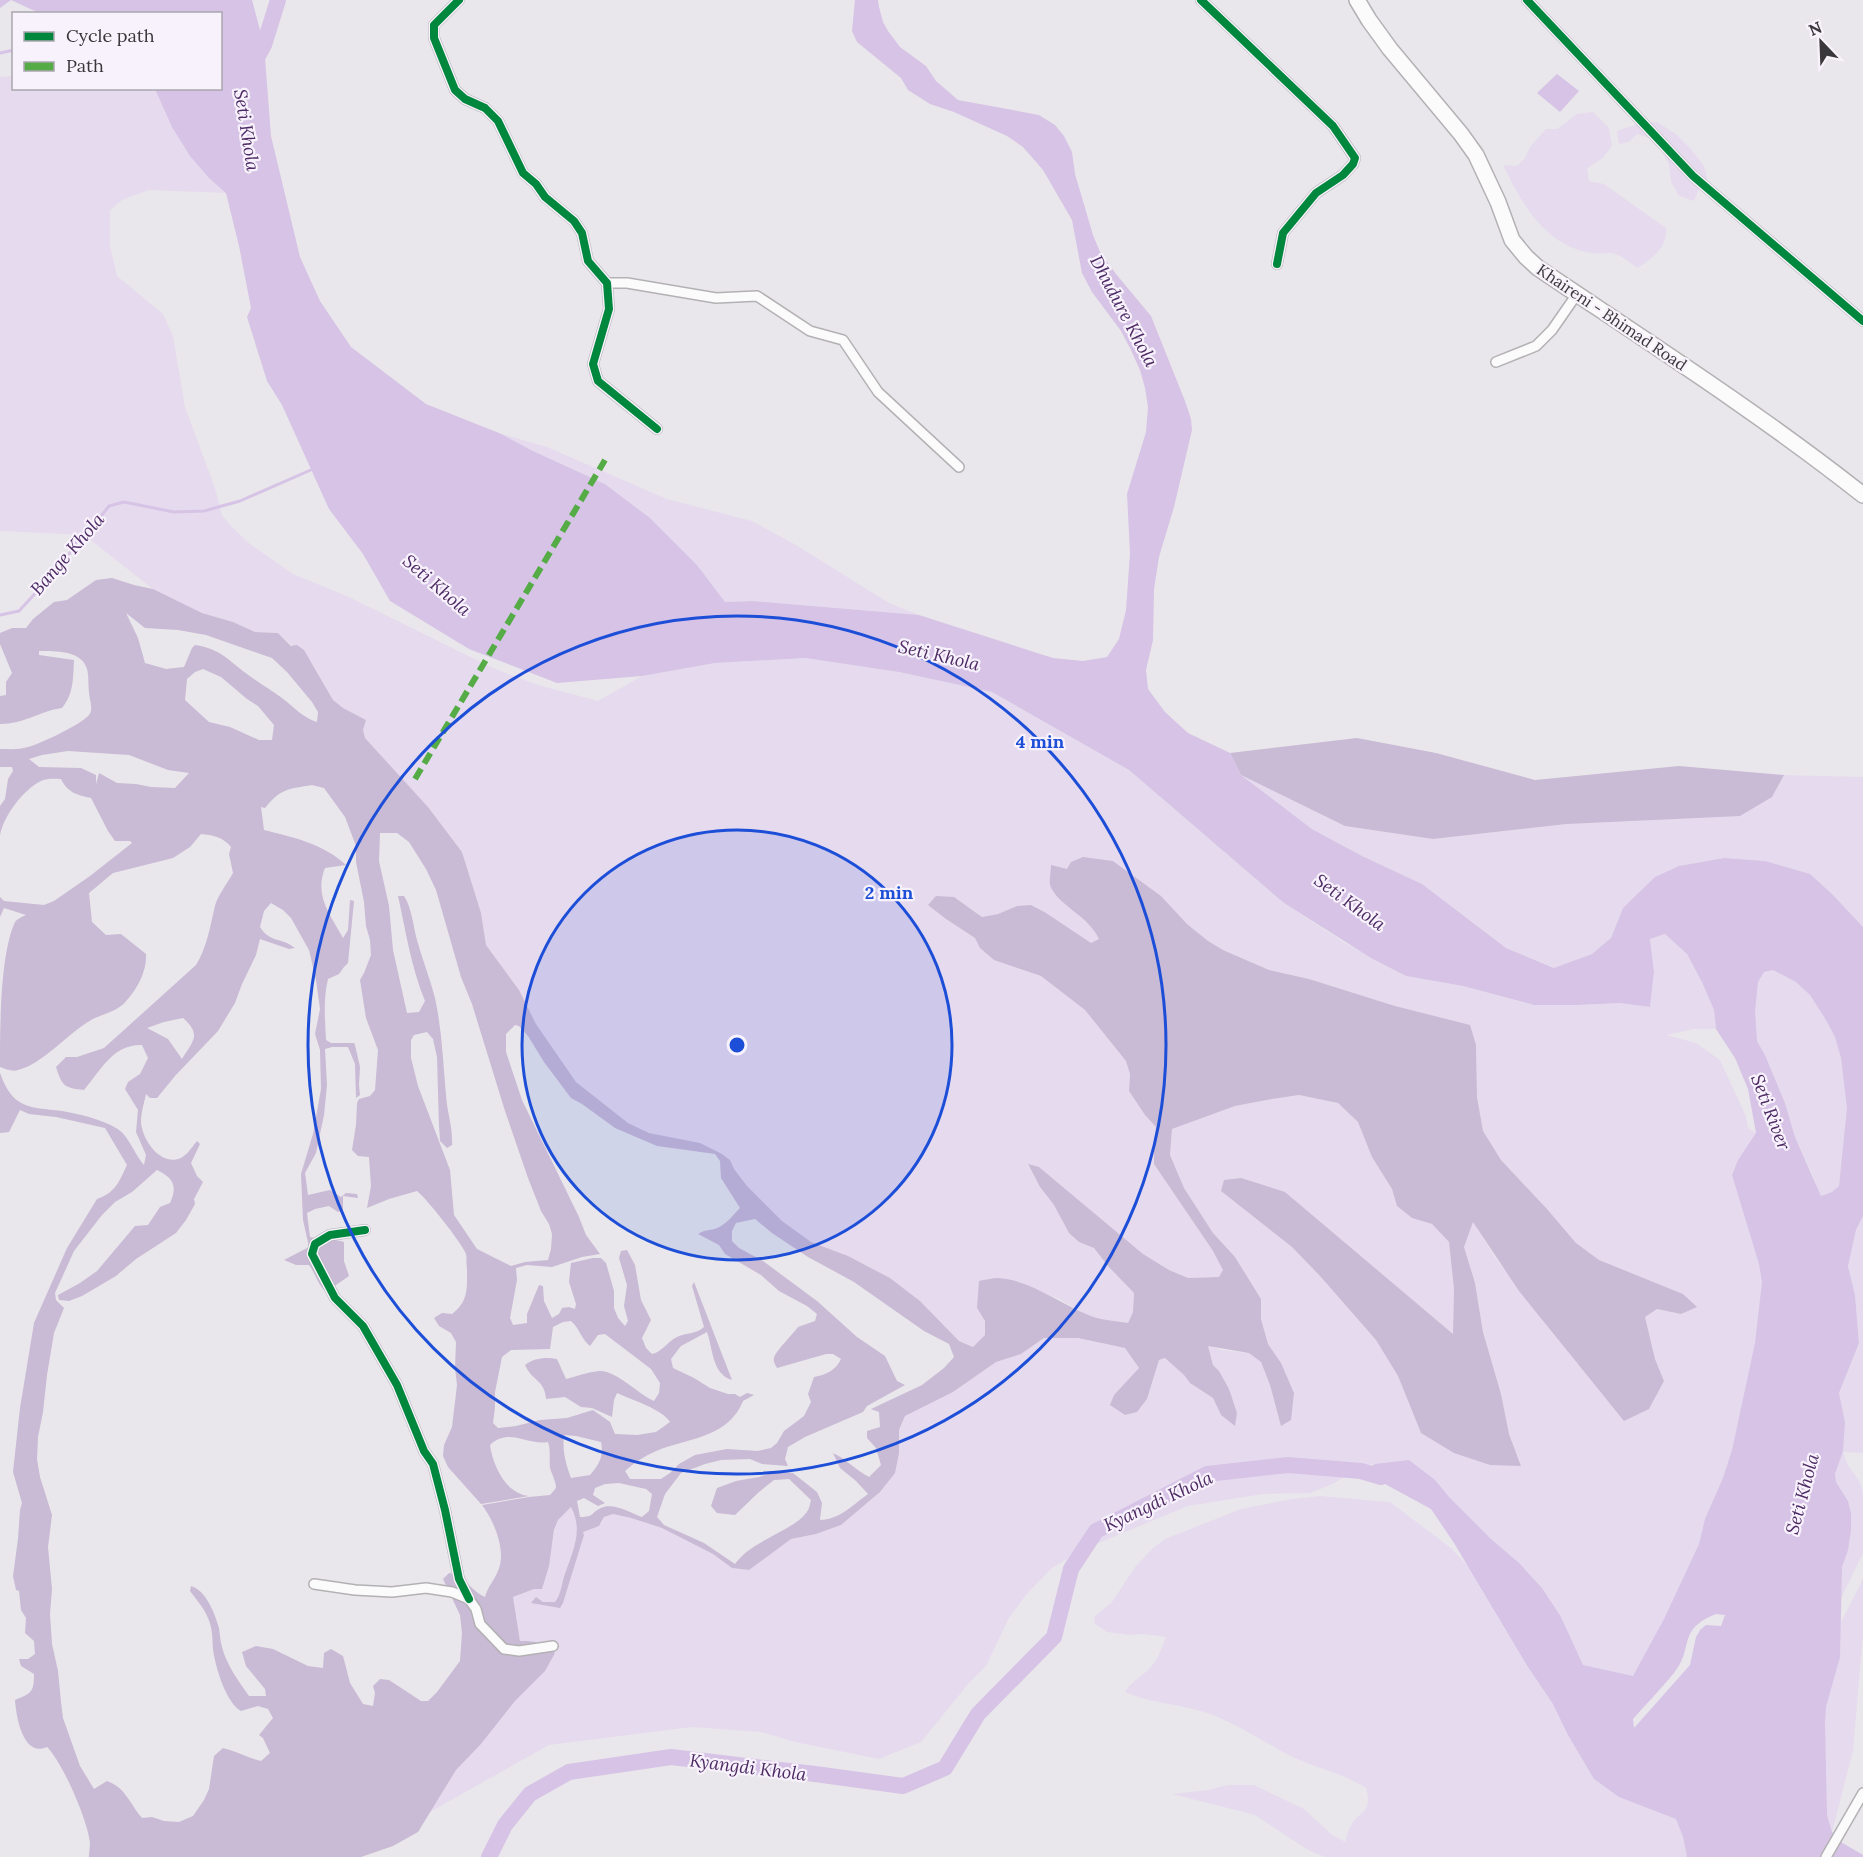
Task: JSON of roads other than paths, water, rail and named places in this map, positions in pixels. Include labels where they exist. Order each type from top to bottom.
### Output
[{"type":"main road","name":"Khaireni - Bhimad Road","points":[[1357,0],[1380,36],[1476,155],[1515,246],[1538,268],[1749,411],[1863,495]]},
{"type":"street","points":[[459,0],[434,25],[434,38],[455,90],[465,99],[485,108],[498,121],[523,172],[536,184],[545,197],[574,221],[582,233],[588,261],[607,283],[609,309],[594,364],[598,381],[657,429]]},
{"type":"street","points":[[1201,0],[1333,126],[1355,158],[1343,176],[1316,193],[1283,233],[1277,264]]},
{"type":"street","points":[[1527,0],[1693,176],[1863,321]]},
{"type":"street","points":[[607,283],[627,283],[716,298],[757,297],[810,331],[843,340],[878,392],[959,467]]},
{"type":"street","points":[[1496,362],[1536,346],[1551,330],[1577,294]]},
{"type":"street","points":[[365,1230],[330,1235],[315,1244],[312,1254],[335,1298],[363,1326],[397,1385],[424,1451],[433,1464],[459,1579],[476,1609],[480,1624],[504,1649],[519,1651],[554,1646]]},
{"type":"street","points":[[314,1584],[355,1590],[393,1592],[426,1588],[452,1592],[469,1599]]},
{"type":"street","points":[[1826,1857],[1863,1793]]},
{"type":"water","points":[[0,0],[11,0],[0,8]]},
{"type":"water","points":[[11,0],[252,0],[264,45],[271,136],[300,257],[320,301],[351,347],[426,404],[499,433],[605,484],[650,518],[697,565],[725,602],[752,601],[919,615],[1053,658],[1083,661],[1107,657],[1119,639],[1126,610],[1130,553],[1127,494],[1146,432],[1148,407],[1140,370],[1121,331],[1092,292],[1082,273],[1072,220],[1043,170],[1023,147],[1007,136],[954,112],[930,104],[908,90],[901,78],[857,42],[852,31],[855,0],[878,0],[883,22],[900,47],[926,66],[936,81],[958,100],[1039,115],[1055,125],[1072,152],[1075,174],[1100,252],[1151,316],[1185,401],[1192,430],[1174,507],[1159,557],[1154,589],[1153,640],[1146,670],[1148,689],[1165,712],[1188,733],[1230,753],[1241,775],[1312,829],[1422,884],[1506,948],[1554,968],[1592,954],[1611,938],[1623,908],[1655,877],[1679,866],[1724,858],[1765,861],[1810,874],[1833,895],[1863,927],[1863,1216],[1856,1230],[1848,1266],[1855,1295],[1859,1343],[1839,1393],[1845,1422],[1843,1451],[1835,1474],[1836,1482],[1848,1501],[1851,1530],[1848,1550],[1842,1567],[1840,1657],[1826,1707],[1827,1815],[1832,1832],[1839,1841],[1863,1857],[1687,1857],[1676,1819],[1619,1797],[1594,1779],[1553,1704],[1431,1509],[1361,1471],[1375,1464],[1409,1460],[1435,1480],[1450,1498],[1542,1588],[1561,1617],[1583,1665],[1633,1676],[1664,1619],[1699,1544],[1705,1519],[1723,1478],[1732,1450],[1755,1343],[1762,1282],[1759,1264],[1732,1175],[1738,1160],[1756,1133],[1748,1089],[1735,1058],[1716,1029],[1714,1010],[1687,954],[1665,934],[1650,939],[1654,972],[1650,1007],[1620,1003],[1534,1005],[1463,986],[1406,976],[1371,958],[1284,903],[1129,770],[992,692],[899,672],[805,658],[715,663],[642,676],[557,683],[469,649],[390,601],[363,554],[329,509],[282,405],[267,381],[247,317],[251,308],[226,193],[190,156],[172,127],[155,90],[222,90],[222,12],[37,12]],"holes":[[[1773,970],[1796,982],[1810,995],[1835,1037],[1841,1058],[1847,1108],[1839,1186],[1832,1192],[1821,1196],[1795,1137],[1785,1103],[1757,1041],[1755,1011],[1758,982],[1764,972]],[[1716,1614],[1725,1615],[1721,1626],[1706,1625],[1700,1630],[1696,1637],[1690,1665],[1634,1728],[1633,1719],[1680,1664],[1688,1640],[1696,1626]]]},
{"type":"water","points":[[1557,74],[1579,91],[1560,112],[1537,93]]},
{"type":"waterway","points":[[254,63],[264,45],[278,0]]},
{"type":"waterway","name":"Bange Khola","points":[[0,53],[12,50]]},
{"type":"waterway","name":"Bange Khola","points":[[0,615],[19,611],[42,586],[59,562],[65,561],[77,541],[109,506],[124,502],[174,512],[204,511],[240,501],[313,469]]},
{"type":"waterway","name":"Kyangdi Khola","points":[[489,1857],[505,1825],[530,1794],[569,1772],[671,1757],[903,1786],[945,1768],[978,1714],[1054,1637],[1071,1569],[1096,1531],[1207,1474],[1288,1465],[1361,1471],[1381,1477]]},
{"type":"water label","name":"Seti Khola","points":[[247,130]]},
{"type":"water label","name":"Dhudure Khola","points":[[1124,311]]},
{"type":"water label","name":"Seti Khola","points":[[437,585]]},
{"type":"water label","name":"Seti Khola","points":[[939,655]]},
{"type":"water label","name":"Seti Khola","points":[[1350,902]]},
{"type":"water label","name":"Seti River","points":[[1771,1112]]},
{"type":"water label","name":"Seti Khola","points":[[1802,1494]]}]
